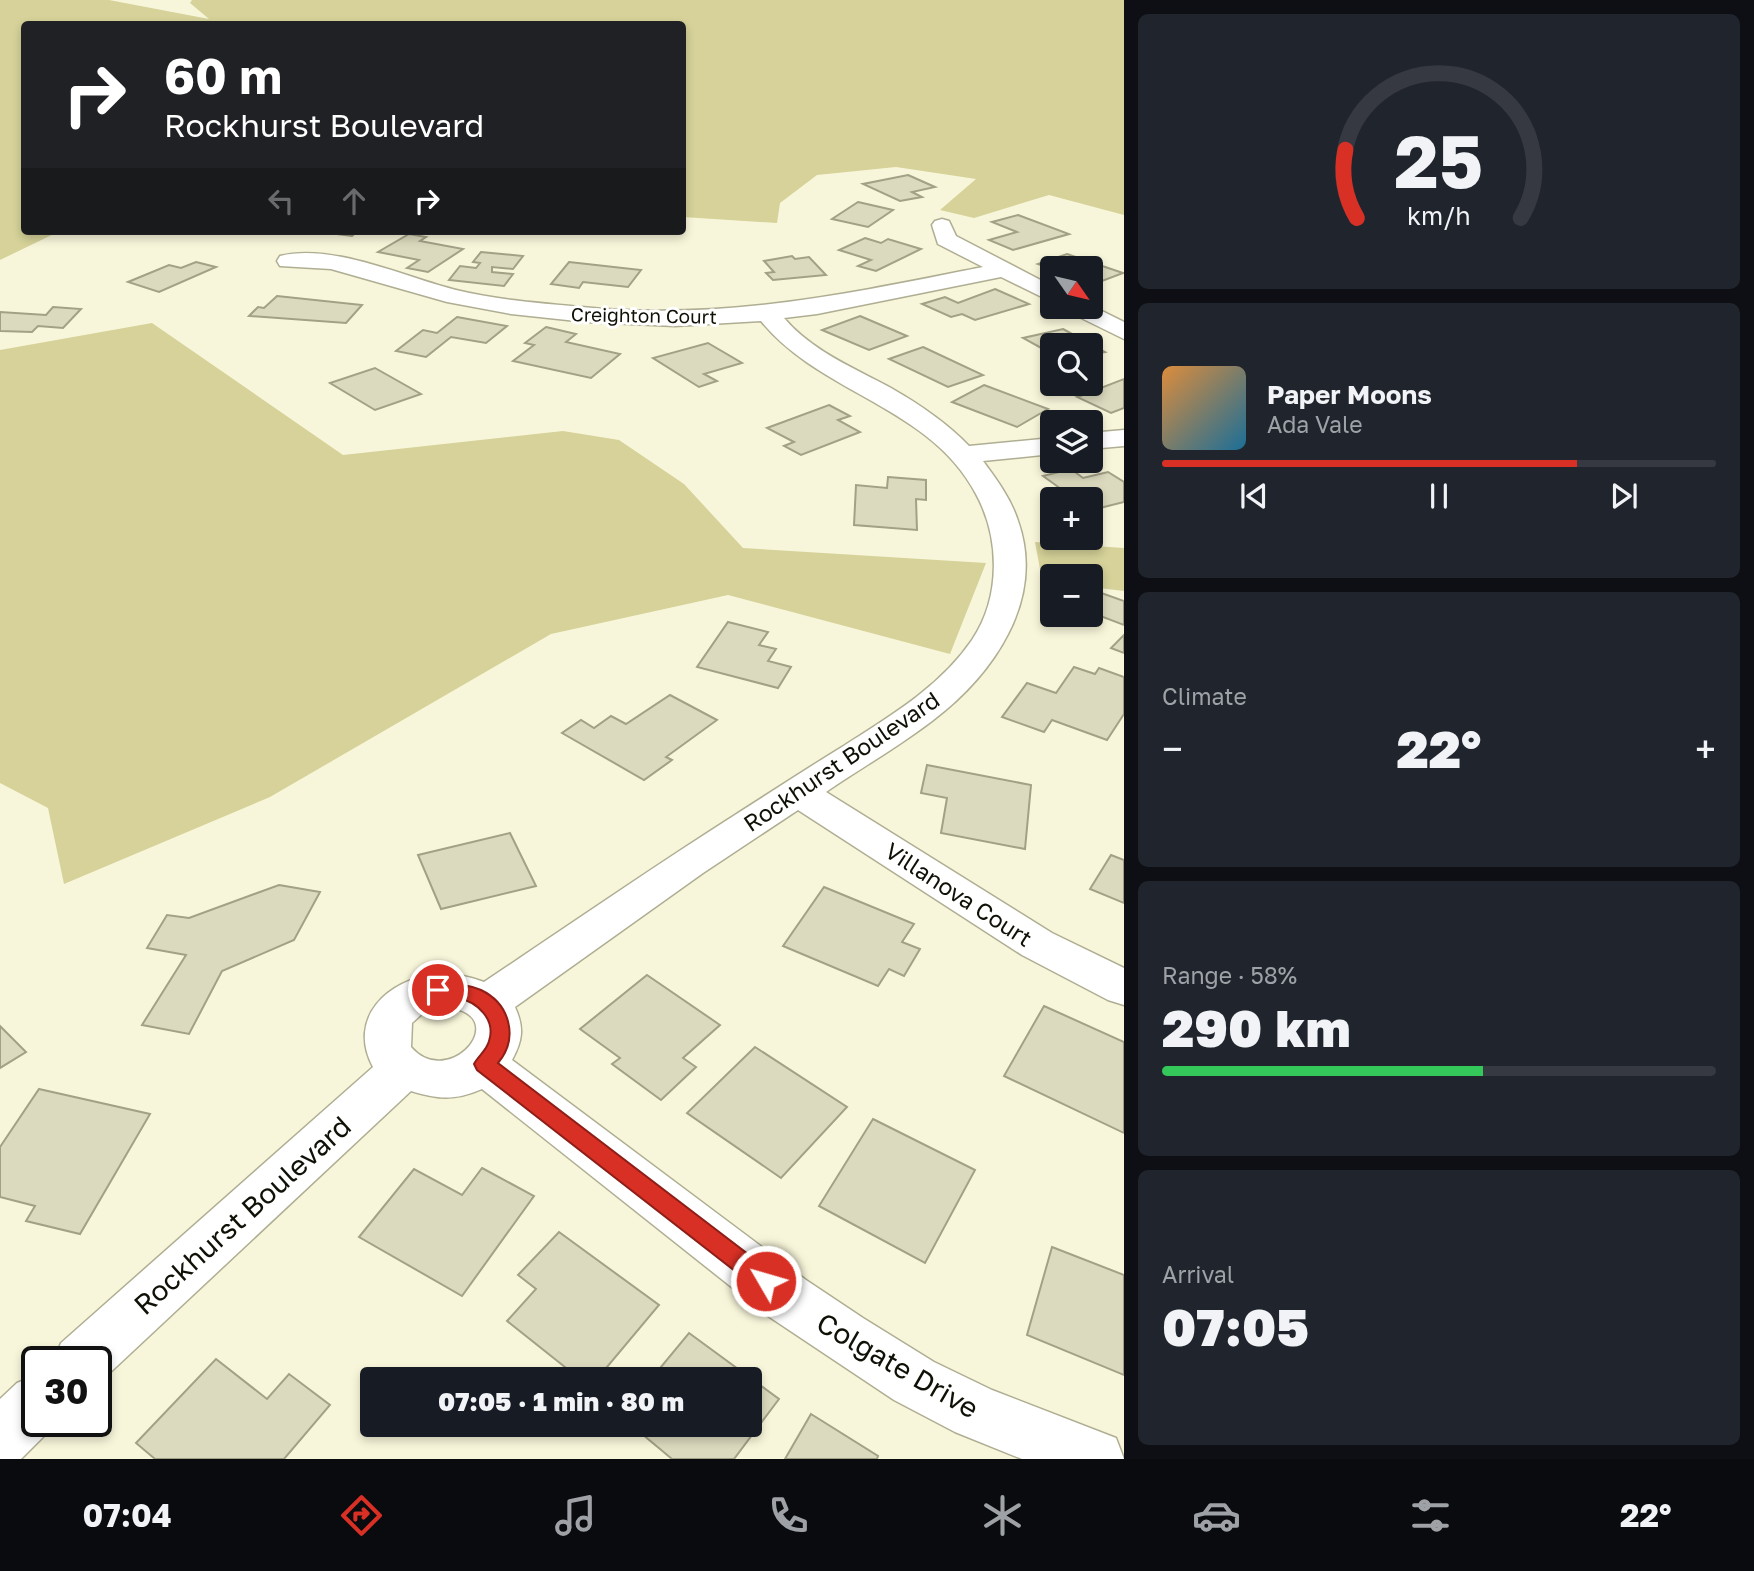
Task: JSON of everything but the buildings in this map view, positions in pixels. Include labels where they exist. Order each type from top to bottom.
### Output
[{"type":"street","points":[[942,225],[946,239],[1040,289]]},
{"type":"street","name":"Creighton Court","points":[[288,261],[332,262],[455,297],[549,312],[676,319],[817,307],[1002,270]]},
{"type":"street","name":"Rockhurst Boulevard","points":[[487,1003],[678,871],[920,713],[968,666],[982,649],[1001,617],[1009,588],[1011,559],[1004,523],[984,478],[964,455],[904,406],[800,348],[781,333],[767,313]]},
{"type":"street","points":[[1099,319],[1124,332]]},
{"type":"street","points":[[1103,440],[1124,438]]},
{"type":"street","points":[[964,455],[1040,447]]},
{"type":"street","name":"Villanova Court","points":[[799,792],[1037,944],[1124,988]]},
{"type":"street","points":[[456,990],[473,995],[487,1003],[501,1026],[495,1053],[484,1064],[470,1073],[435,1080],[418,1076],[403,1069],[391,1057],[386,1044],[386,1029],[393,1015],[404,1003],[429,993],[456,990]]},
{"type":"street","name":"Colgate Drive","points":[[484,1064],[788,1298],[843,1336],[914,1381],[976,1412],[1095,1459]]},
{"type":"street","name":"Rockhurst Boulevard","points":[[99,1346],[403,1069]]},
{"type":"street","points":[[0,1438],[21,1418]]},
{"type":"shaded area","points":[[0,0],[109,0],[209,19],[190,3],[192,0],[1124,0],[1124,215],[1049,195],[974,218],[940,210],[976,179],[896,167],[817,175],[780,203],[777,223],[686,217],[686,21],[21,21],[21,235],[52,235],[0,260]]},
{"type":"shaded area","points":[[152,323],[343,455],[563,431],[619,440],[684,484],[743,548],[986,563],[950,654],[728,595],[551,634],[270,797],[64,884],[48,808],[0,783],[0,350]]},
{"type":"shaded area","points":[[1035,542],[1040,542],[1040,550],[1124,548],[1124,591],[1103,589],[1103,564],[1040,564],[1040,569]]},
{"type":"route","points":[[438,990],[456,990],[473,995],[487,1003],[496,1014],[501,1026],[500,1040],[495,1053],[484,1064],[766,1281]]}]
